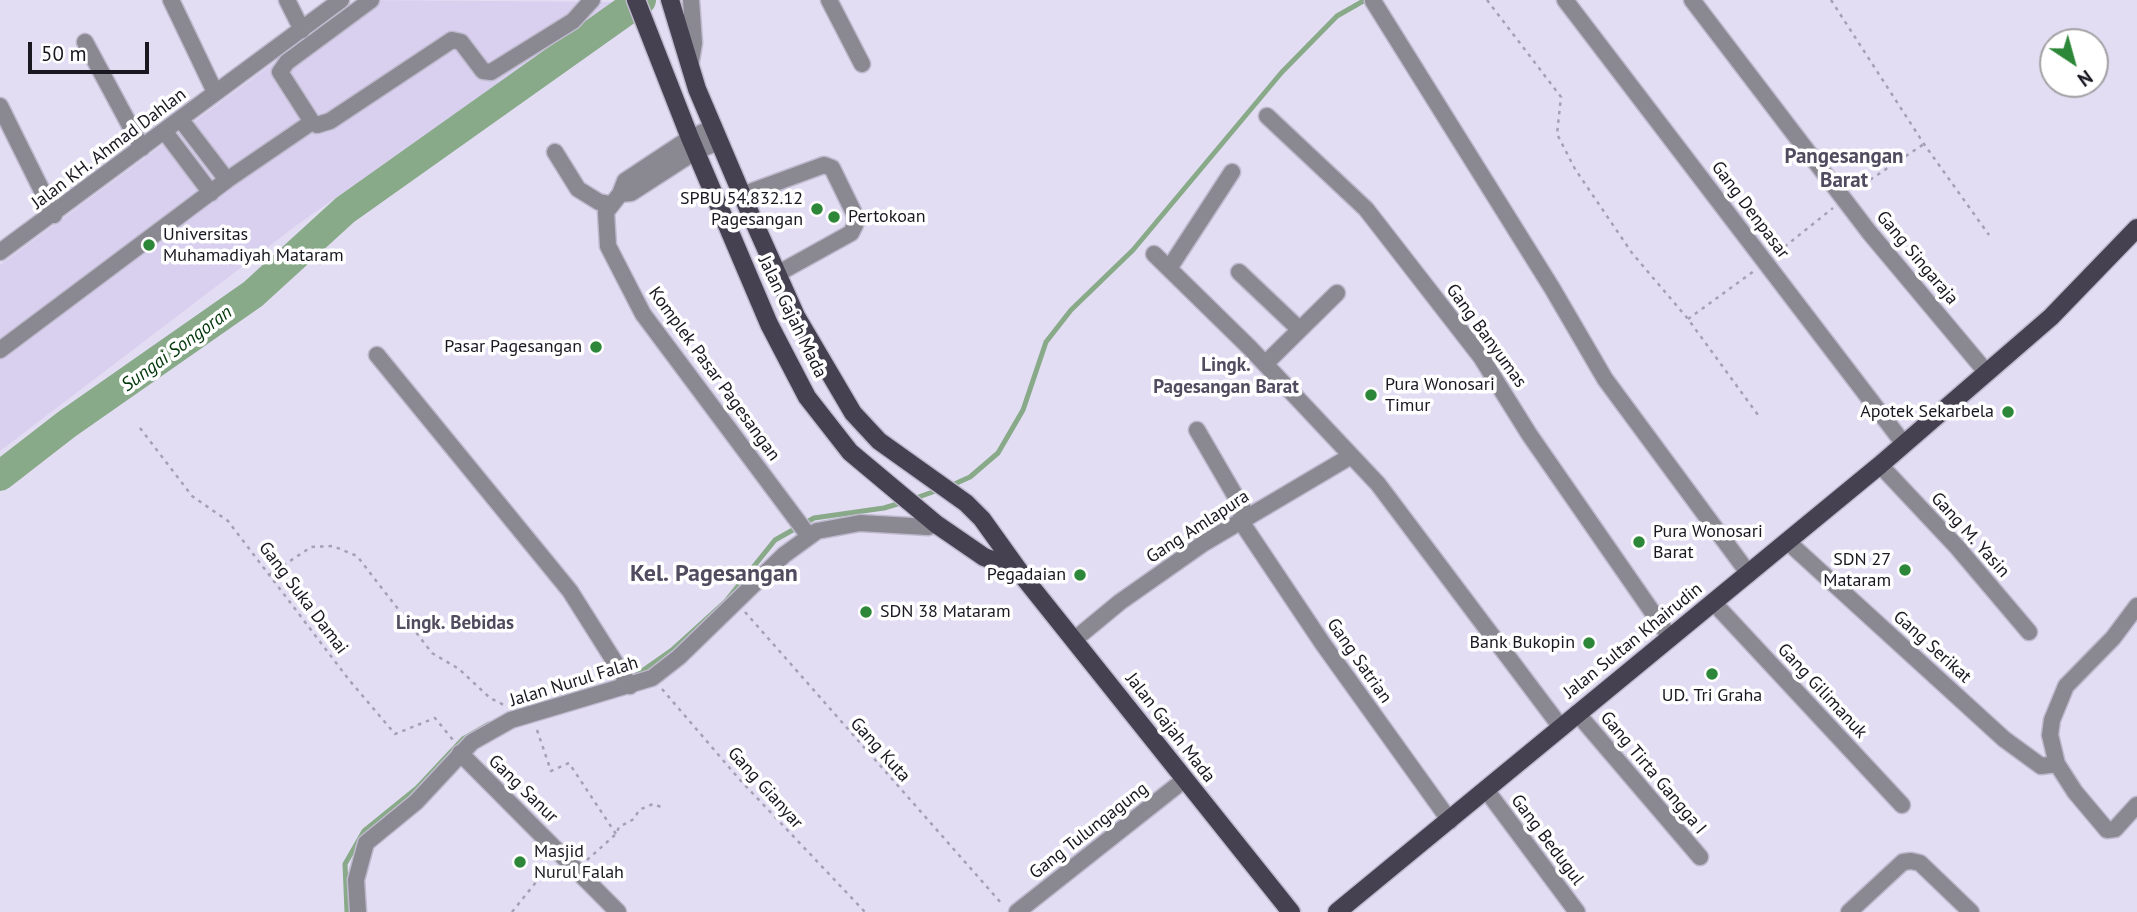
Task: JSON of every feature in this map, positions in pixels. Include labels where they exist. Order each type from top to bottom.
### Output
[{"type":"main road","name":"Jalan Gajah Mada","points":[[636,0],[647,33],[769,324],[807,397],[850,452],[917,509],[984,557],[1017,569]]},
{"type":"main road","name":"Jalan Gajah Mada","points":[[673,8],[690,66],[716,134],[796,316],[834,386],[864,427],[966,503],[998,538],[1017,569],[1291,912]]},
{"type":"main road","name":"Jalan Sultan Khairudin","points":[[1337,912],[1880,465],[2051,317],[2137,229]]},
{"type":"main road","points":[[769,324],[796,316]]},
{"type":"street","points":[[171,0],[215,92]]},
{"type":"street","points":[[287,0],[302,30]]},
{"type":"street","name":"Jalan KH. Ahmad Dahlan","points":[[0,252],[54,215],[341,0]]},
{"type":"street","points":[[371,0],[287,62],[280,72],[312,122],[321,125],[330,121],[452,40],[461,43],[482,71],[491,72],[573,21],[592,0]]},
{"type":"street","points":[[690,66],[694,43],[691,0]]},
{"type":"street","points":[[829,0],[862,64]]},
{"type":"street","name":"Gang Denpasar","points":[[1565,0],[1904,444]]},
{"type":"street","name":"Gang Singaraja","points":[[1692,0],[1842,197],[1987,373]]},
{"type":"street","points":[[1373,1],[1552,288],[1605,379],[1749,574]]},
{"type":"street","points":[[85,41],[142,148]]},
{"type":"street","points":[[0,106],[54,215]]},
{"type":"street","name":"Gang Banyumas","points":[[1267,116],[1366,209],[1439,302],[1481,357],[1529,434],[1670,636]]},
{"type":"street","points":[[181,120],[227,180]]},
{"type":"street","points":[[0,350],[227,180],[312,122]]},
{"type":"street","points":[[165,132],[211,193]]},
{"type":"street","points":[[555,152],[578,189],[599,202],[615,199],[640,187],[693,144],[716,134]]},
{"type":"street","points":[[742,195],[824,165],[832,168],[855,215],[851,233],[777,274]]},
{"type":"street","points":[[1170,267],[1232,172]]},
{"type":"street","name":"Komplek Pasar Pagesangan","points":[[615,199],[605,220],[610,255],[643,314],[807,534]]},
{"type":"street","points":[[1154,254],[1265,364],[1378,484],[1560,726]]},
{"type":"street","points":[[1238,272],[1298,328]]},
{"type":"street","points":[[1265,364],[1298,328],[1337,293]]},
{"type":"street","points":[[377,355],[524,531],[585,613],[627,681]]},
{"type":"street","name":"Gang Satrian","points":[[1197,430],[1244,518],[1323,644],[1450,821]]},
{"type":"street","name":"Gang Amlapura","points":[[1074,640],[1120,602],[1244,518],[1351,456]]},
{"type":"street","name":"Gang M. Yasin","points":[[1880,465],[1957,547],[2029,632]]},
{"type":"street","name":"Jalan Nurul Falah","points":[[358,912],[356,880],[366,843],[416,802],[456,746],[472,742],[498,727],[627,681],[652,677],[679,657],[807,534],[828,527],[851,524],[936,524]]},
{"type":"street","name":"Gang Serikat","points":[[1788,542],[2004,739],[2041,766],[2057,764]]},
{"type":"street","name":"Gang Gilimanuk","points":[[1714,603],[1902,805]]},
{"type":"street","points":[[2137,607],[2113,638],[2066,686],[2052,720],[2050,735],[2057,764],[2075,792],[2107,830],[2115,829],[2137,805]]},
{"type":"street","name":"Gang Tirta Gangga I","points":[[1577,713],[1700,857]]},
{"type":"street","name":"Gang Sanur","points":[[456,746],[618,912]]},
{"type":"street","name":"Gang Tulungagung","points":[[1017,912],[1184,780]]},
{"type":"street","name":"Gang Bedugul","points":[[1487,791],[1577,912]]},
{"type":"street","points":[[1849,912],[1903,862],[1911,861],[1920,863],[1971,912]]},
{"type":"path","points":[[1487,0],[1561,97],[1557,134],[1575,169],[1632,253],[1688,318],[1758,415]]},
{"type":"path","points":[[1831,0],[1924,144],[1989,235]]},
{"type":"path","points":[[1688,318],[1828,213],[1851,189],[1872,181],[1924,144]]},
{"type":"path","name":"Gang Suka Damai","points":[[139,428],[192,496],[229,521],[269,576],[395,734],[435,718],[456,746]]},
{"type":"path","points":[[269,576],[311,547],[333,546],[357,556],[432,653],[459,668],[490,698],[503,703]]},
{"type":"path","name":"Gang Kuta","points":[[736,601],[854,740],[1009,912]]},
{"type":"path","name":"Gang Gianyar","points":[[652,677],[740,780],[865,912]]},
{"type":"path","points":[[531,715],[551,771],[569,764],[616,834]]},
{"type":"path","points":[[576,869],[616,834],[619,827],[634,819],[639,810],[653,804],[664,808]]},
{"type":"path","points":[[512,912],[561,853]]},
{"type":"shaded area","name":"Universitas Muhamadiyah Mataram","points":[[359,0],[615,2],[297,225],[0,451],[0,265]]},
{"type":"waterway","name":"Sungai Songoran","points":[[0,476],[67,424],[253,294],[345,210],[641,0]]},
{"type":"waterway","points":[[950,486],[970,477],[998,453],[1023,410],[1046,342],[1071,310],[1133,250],[1282,72],[1337,16],[1365,0]]},
{"type":"waterway","points":[[913,499],[941,489]]},
{"type":"waterway","points":[[635,676],[672,650],[726,601],[775,540],[814,518],[884,508],[904,502]]},
{"type":"waterway","points":[[347,912],[345,864],[364,831],[417,788],[463,739],[489,724]]},
{"type":"place","name":"SPBU 54.832.12 Pagesangan","points":[[817,209]]},
{"type":"place","name":"Pertokoan","points":[[834,217]]},
{"type":"place","name":"Universitas Muhamadiyah Mataram","points":[[149,245]]},
{"type":"place","name":"Pasar Pagesangan","points":[[596,347]]},
{"type":"place","name":"Pura Wonosari Timur","points":[[1371,395]]},
{"type":"place","name":"Apotek Sekarbela","points":[[2008,412]]},
{"type":"place","name":"Pura Wonosari Barat","points":[[1639,542]]},
{"type":"place","name":"SDN 27 Mataram","points":[[1905,570]]},
{"type":"place","name":"Pegadaian","points":[[1080,575]]},
{"type":"place","name":"SDN 38 Mataram","points":[[866,612]]},
{"type":"place","name":"Bank Bukopin","points":[[1589,643]]},
{"type":"place","name":"UD. Tri Graha","points":[[1712,674]]},
{"type":"place","name":"Masjid Nurul Falah","points":[[520,862]]},
{"type":"district","name":"Pangesangan Barat","points":[[1844,169]]},
{"type":"district","name":"Lingk. Pagesangan Barat","points":[[1226,377]]},
{"type":"district","name":"Kel. Pagesangan","points":[[714,574]]},
{"type":"district","name":"Lingk. Bebidas","points":[[455,624]]}]
